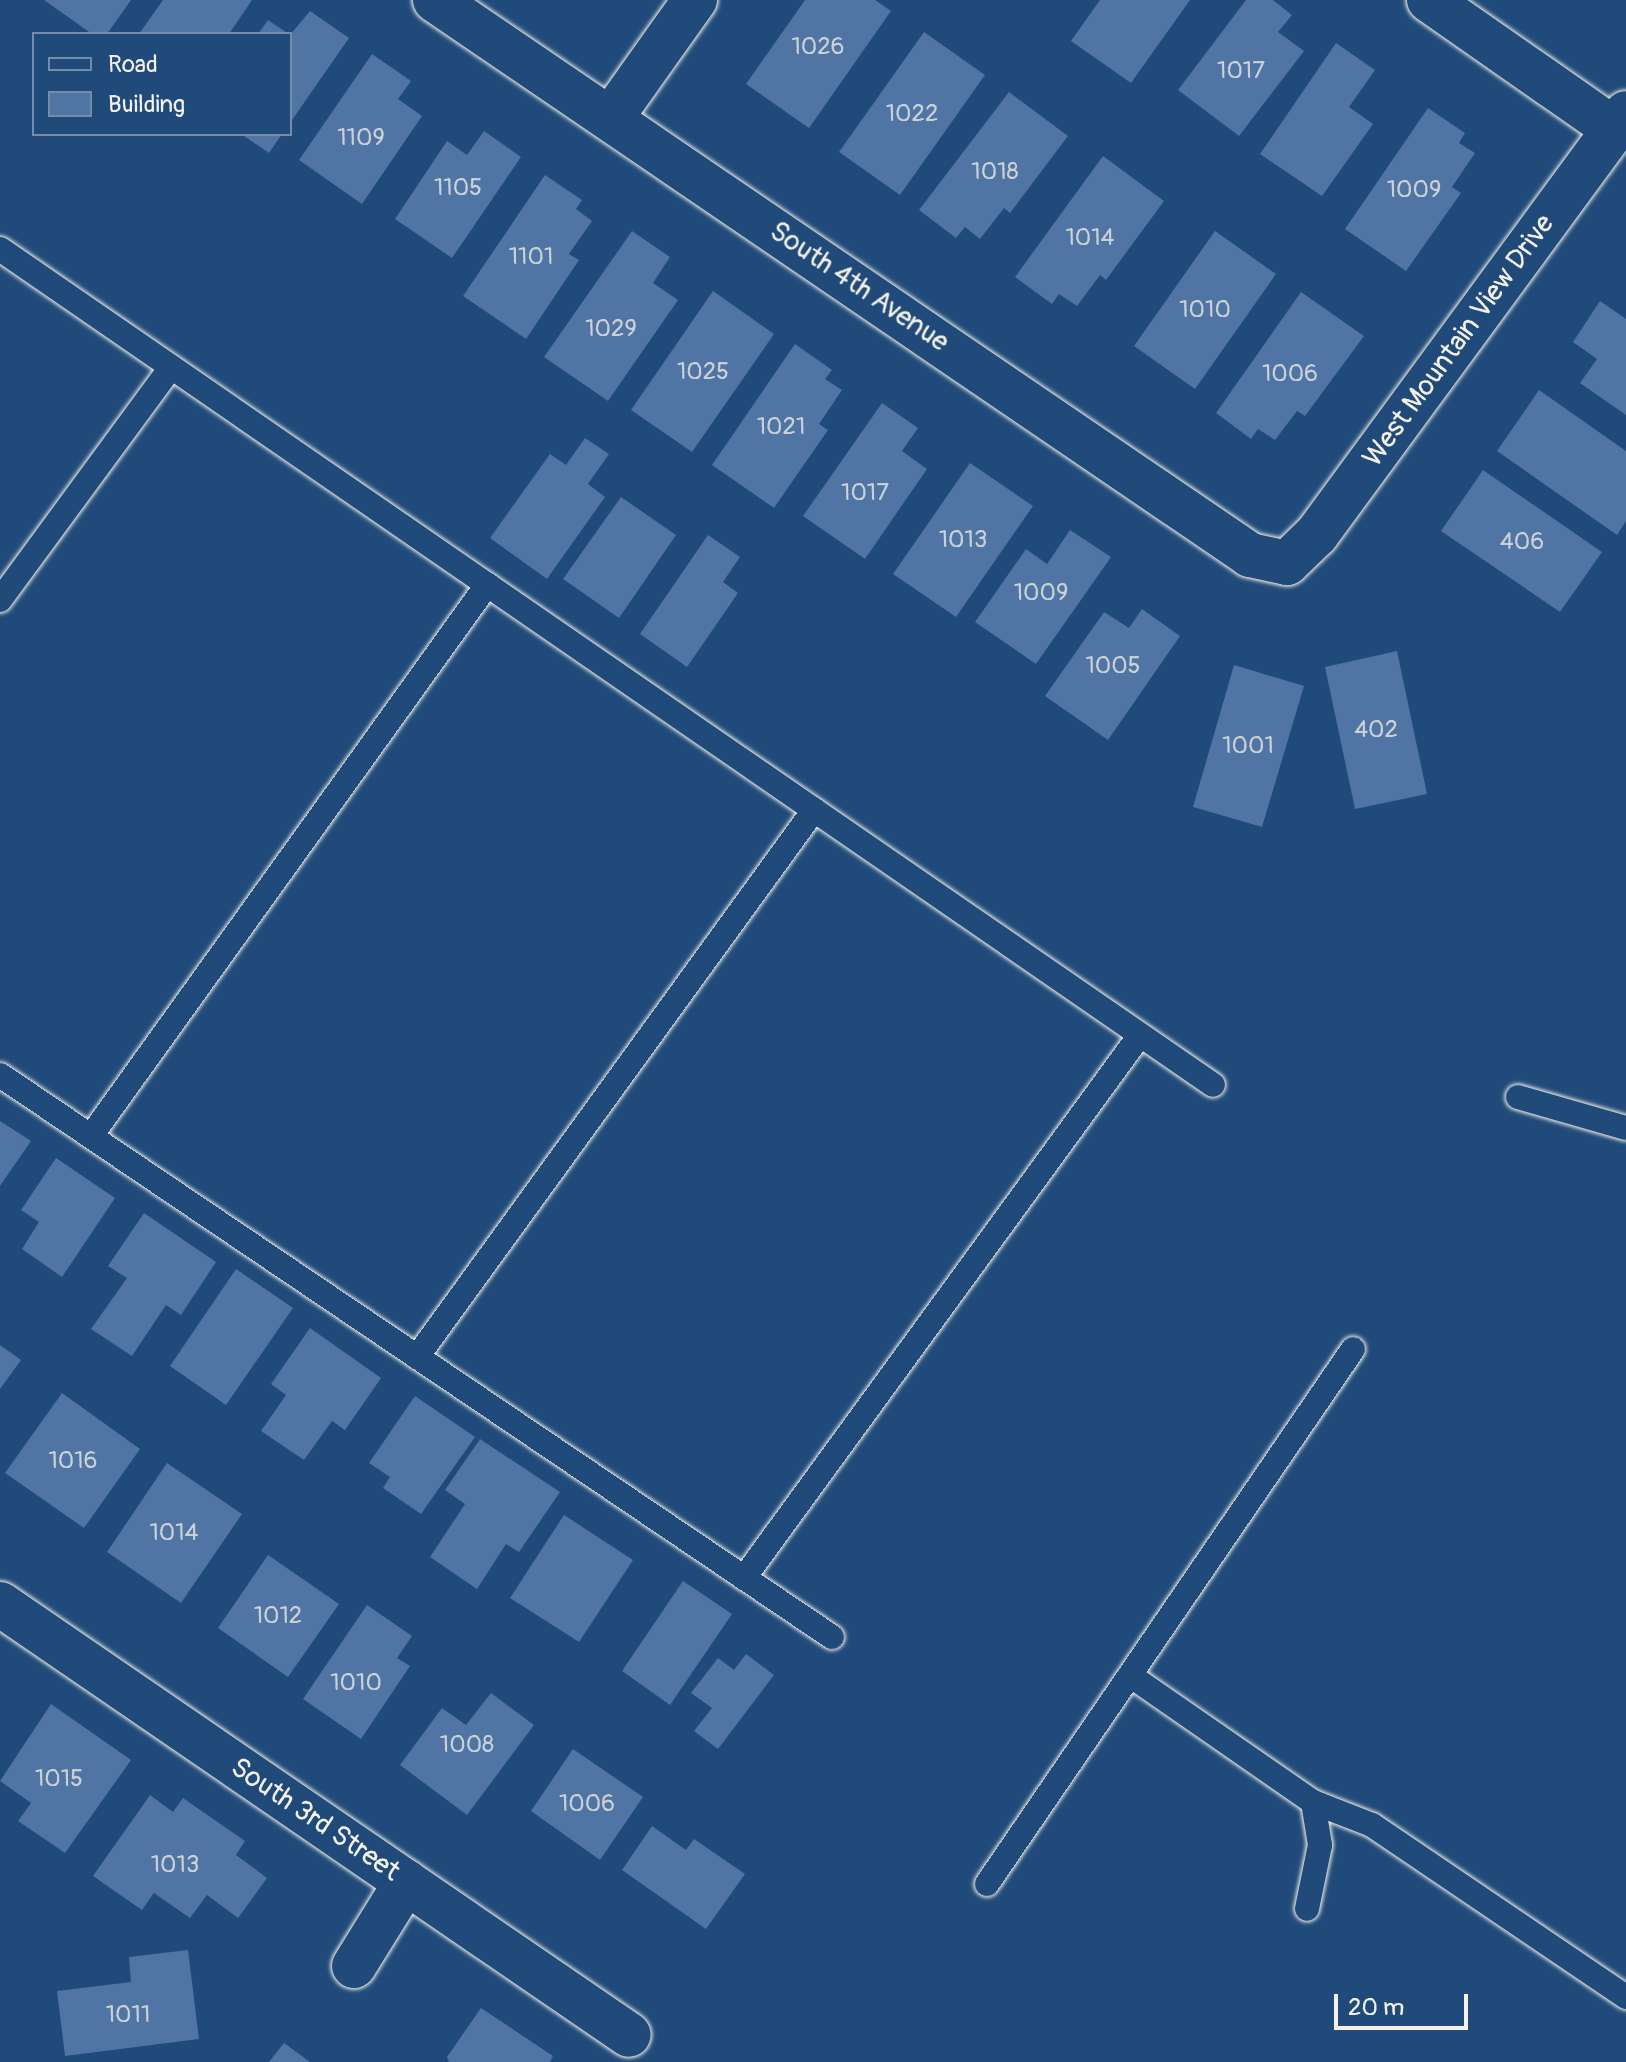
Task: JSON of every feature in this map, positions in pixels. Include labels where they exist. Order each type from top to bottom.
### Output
[{"type":"street","name":"South 4th Avenue","points":[[435,0],[1250,555],[1287,563]]},
{"type":"street","points":[[611,118],[695,0]]},
{"type":"street","points":[[1429,0],[1620,121]]},
{"type":"street","name":"West Mountain View Drive","points":[[1287,563],[1317,534],[1620,121]]},
{"type":"street","name":"South 3rd Street","points":[[0,1604],[629,2035]]},
{"type":"street","points":[[354,1966],[406,1882]]},
{"type":"lane","points":[[0,249],[1213,1085]]},
{"type":"lane","points":[[0,600],[171,367]]},
{"type":"lane","points":[[91,1136],[487,585]]},
{"type":"lane","points":[[417,1357],[814,810]]},
{"type":"lane","points":[[744,1578],[1140,1035]]},
{"type":"lane","points":[[0,1075],[832,1637]]},
{"type":"lane","points":[[1518,1097],[1626,1128]]},
{"type":"lane","points":[[987,1884],[1353,1349]]},
{"type":"lane","points":[[1131,1676],[1313,1802],[1372,1825],[1626,1997]]},
{"type":"lane","points":[[1307,1909],[1320,1845],[1313,1802]]},
{"type":"building","points":[[44,0],[131,0],[108,32],[89,32]]},
{"type":"building","points":[[163,0],[252,0],[230,32],[140,32]]},
{"type":"building","points":[[805,0],[875,0],[891,11],[809,128],[746,84]]},
{"type":"building","points":[[1100,0],[1190,0],[1131,83],[1071,41]]},
{"type":"building","points":[[1246,0],[1273,0],[1292,15],[1278,32],[1304,51],[1239,136],[1178,90]]},
{"type":"building","points":[[310,11],[349,38],[292,120],[292,33]]},
{"type":"building","points":[[268,20],[286,32],[259,32]]},
{"type":"building","points":[[924,32],[985,75],[900,195],[839,152]]},
{"type":"building","points":[[1336,43],[1375,70],[1349,107],[1373,124],[1322,196],[1260,154]]},
{"type":"building","points":[[372,54],[411,81],[398,99],[422,116],[362,204],[299,160]]},
{"type":"building","points":[[1009,92],[1068,136],[1010,213],[1004,208],[980,239],[965,227],[956,238],[919,210]]},
{"type":"building","points":[[1428,108],[1465,133],[1459,143],[1475,153],[1452,187],[1461,193],[1406,271],[1345,229]]},
{"type":"building","points":[[484,131],[521,157],[452,258],[395,219],[447,141],[467,155]]},
{"type":"building","points":[[244,136],[281,136],[269,153]]},
{"type":"building","points":[[1103,156],[1164,201],[1106,280],[1100,275],[1077,306],[1059,294],[1052,304],[1015,277]]},
{"type":"building","points":[[545,175],[582,200],[576,209],[592,221],[569,254],[579,260],[526,339],[463,296]]},
{"type":"building","points":[[632,231],[670,257],[653,283],[678,300],[608,401],[544,357]]},
{"type":"building","points":[[1215,231],[1276,274],[1195,389],[1134,346]]},
{"type":"building","points":[[713,291],[774,334],[692,452],[631,410]]},
{"type":"building","points":[[1301,292],[1364,336],[1305,416],[1297,411],[1275,440],[1258,429],[1251,439],[1216,413]]},
{"type":"building","points":[[1600,301],[1626,319],[1626,415],[1580,383],[1597,359],[1573,342]]},
{"type":"building","points":[[795,344],[832,370],[825,379],[842,390],[819,424],[828,430],[774,508],[712,465]]},
{"type":"building","points":[[1539,390],[1626,451],[1626,521],[1617,535],[1497,451]]},
{"type":"building","points":[[882,403],[918,428],[902,451],[927,469],[865,559],[803,516]]},
{"type":"building","points":[[585,438],[609,454],[588,484],[605,497],[547,579],[490,538],[550,454],[566,465]]},
{"type":"building","points":[[970,463],[1033,506],[956,617],[893,574]]},
{"type":"building","points":[[1483,470],[1602,552],[1560,612],[1441,531]]},
{"type":"building","points":[[621,497],[676,535],[619,618],[563,579]]},
{"type":"building","points":[[1070,530],[1111,557],[1036,664],[975,622],[1026,549],[1047,564]]},
{"type":"building","points":[[708,535],[740,557],[723,582],[738,593],[687,667],[640,634]]},
{"type":"building","points":[[1142,609],[1180,636],[1108,740],[1045,696],[1104,612],[1129,628]]},
{"type":"building","points":[[1397,651],[1427,794],[1355,809],[1325,667]]},
{"type":"building","points":[[1234,665],[1304,686],[1262,827],[1193,807]]},
{"type":"building","points":[[0,1121],[31,1141],[0,1186]]},
{"type":"building","points":[[56,1158],[115,1198],[62,1277],[22,1249],[39,1222],[21,1210]]},
{"type":"building","points":[[144,1213],[216,1262],[181,1315],[166,1305],[132,1356],[91,1329],[127,1278],[108,1266]]},
{"type":"building","points":[[236,1269],[293,1308],[226,1405],[170,1366]]},
{"type":"building","points":[[310,1328],[381,1378],[345,1430],[332,1421],[304,1460],[261,1431],[286,1395],[271,1384]]},
{"type":"building","points":[[0,1345],[21,1360],[0,1389]]},
{"type":"building","points":[[62,1393],[140,1449],[84,1528],[5,1473]]},
{"type":"building","points":[[415,1396],[475,1437],[421,1514],[383,1488],[390,1477],[369,1463]]},
{"type":"building","points":[[480,1439],[560,1492],[519,1552],[506,1544],[477,1589],[430,1557],[465,1504],[445,1490]]},
{"type":"building","points":[[167,1463],[242,1514],[181,1603],[107,1552]]},
{"type":"building","points":[[564,1515],[633,1560],[579,1642],[510,1598]]},
{"type":"building","points":[[268,1555],[339,1604],[288,1677],[218,1628]]},
{"type":"building","points":[[683,1581],[732,1614],[670,1705],[622,1671]]},
{"type":"building","points":[[367,1605],[412,1636],[397,1658],[410,1666],[361,1739],[303,1699]]},
{"type":"building","points":[[746,1654],[774,1675],[718,1749],[694,1731],[712,1708],[691,1693],[718,1658],[734,1670]]},
{"type":"building","points":[[491,1693],[534,1725],[467,1815],[400,1765],[442,1708],[466,1725]]},
{"type":"building","points":[[51,1704],[131,1760],[65,1853],[18,1821],[31,1803],[0,1781]]},
{"type":"building","points":[[573,1749],[643,1797],[600,1860],[531,1811]]},
{"type":"building","points":[[150,1795],[173,1812],[183,1798],[245,1841],[236,1855],[267,1878],[238,1918],[207,1895],[190,1918],[154,1893],[142,1910],[93,1876]]},
{"type":"building","points":[[652,1826],[686,1850],[694,1839],[745,1874],[706,1929],[622,1870]]},
{"type":"building","points":[[188,1950],[199,2039],[65,2056],[57,1991],[131,1982],[129,1957]]},
{"type":"building","points":[[481,2008],[553,2056],[550,2062],[449,2062],[447,2057]]},
{"type":"building","points":[[284,2043],[310,2062],[269,2062]]}]
